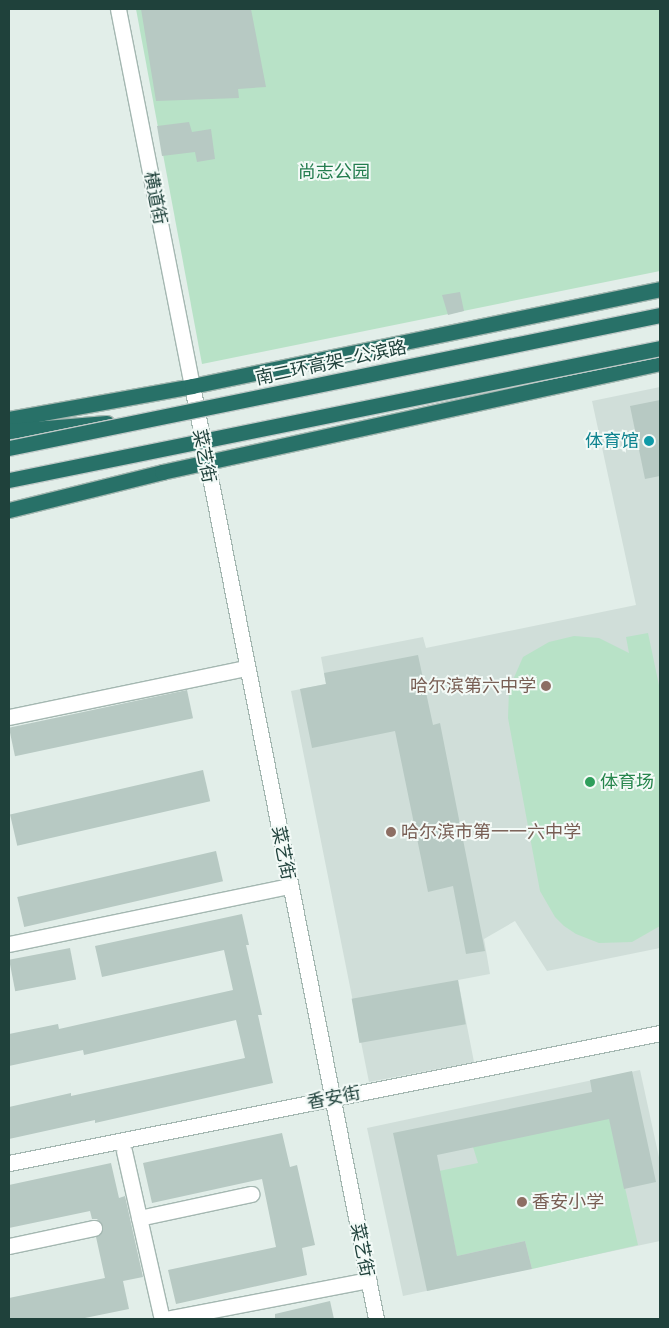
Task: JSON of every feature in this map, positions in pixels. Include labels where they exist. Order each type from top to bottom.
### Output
[{"type":"highway","points":[[9,420],[192,386],[660,289]]},
{"type":"highway","name":"南二环高架-公滨路","points":[[9,448],[660,315]]},
{"type":"highway","points":[[9,480],[660,348]]},
{"type":"highway","points":[[9,510],[205,463],[660,363]]},
{"type":"highway","points":[[9,431],[150,419]]},
{"type":"street","name":"横道街","points":[[118,9],[192,386]]},
{"type":"street","name":"菜艺街","points":[[192,386],[205,463],[376,1319]]},
{"type":"street","points":[[9,717],[246,668]]},
{"type":"street","points":[[9,944],[290,886]]},
{"type":"street","name":"香安街","points":[[9,1163],[660,1033]]},
{"type":"street","points":[[124,1151],[162,1319]]},
{"type":"street","points":[[139,1218],[251,1194]]},
{"type":"street","points":[[9,1246],[94,1228]]},
{"type":"street","points":[[166,1319],[368,1280]]},
{"type":"shaded area","points":[[660,387],[660,948],[547,971],[515,921],[484,939],[490,974],[458,980],[474,1062],[369,1082],[291,691],[326,684],[321,657],[423,637],[426,648],[636,605],[592,401]]},
{"type":"shaded area","name":"香安小学","points":[[640,1070],[660,1162],[660,1241],[403,1296],[367,1128]]},
{"type":"green space","name":"尚志公园","points":[[136,9],[660,9],[660,271],[202,364]]},
{"type":"green space","name":"体育场","points":[[648,633],[660,690],[660,926],[632,942],[599,943],[576,934],[564,926],[555,917],[540,891],[508,718],[509,689],[523,657],[549,642],[574,636],[599,638],[629,653],[626,637]]},
{"type":"green space","points":[[606,1104],[638,1245],[532,1269],[525,1241],[457,1256],[439,1171],[478,1163],[473,1147]]},
{"type":"building","points":[[141,9],[251,9],[266,87],[238,89],[239,98],[156,101]]},
{"type":"building","points":[[189,122],[192,132],[211,129],[215,159],[197,162],[195,152],[162,156],[157,126]]},
{"type":"building","points":[[460,292],[464,311],[448,315],[442,295]]},
{"type":"building","name":"体育馆","points":[[660,400],[660,476],[645,479],[630,406]]},
{"type":"building","points":[[418,655],[433,725],[440,723],[485,951],[466,954],[453,886],[428,892],[395,731],[312,748],[300,689],[326,684],[324,673]]},
{"type":"building","points":[[187,690],[193,718],[15,756],[9,728]]},
{"type":"building","points":[[203,770],[210,801],[17,846],[10,815]]},
{"type":"building","points":[[216,851],[223,881],[24,927],[17,897]]},
{"type":"building","points":[[242,914],[249,945],[246,945],[262,1015],[258,1015],[273,1083],[95,1123],[95,1120],[9,1139],[9,1107],[71,1093],[71,1096],[245,1058],[236,1020],[84,1055],[83,1050],[9,1066],[9,1034],[58,1024],[59,1029],[233,990],[224,950],[102,977],[95,946]]},
{"type":"building","points":[[70,948],[76,979],[15,991],[9,960]]},
{"type":"building","points":[[458,980],[466,1024],[359,1043],[352,999]]},
{"type":"building","points":[[632,1071],[656,1182],[624,1189],[609,1119],[437,1155],[457,1256],[525,1241],[532,1269],[427,1291],[393,1133],[592,1092],[590,1080]]},
{"type":"building","points":[[282,1133],[290,1167],[297,1165],[315,1245],[302,1248],[307,1275],[176,1304],[168,1270],[276,1247],[262,1179],[152,1203],[143,1163]]},
{"type":"building","points":[[111,1163],[119,1198],[125,1196],[143,1277],[123,1281],[129,1309],[80,1319],[9,1319],[9,1298],[105,1278],[96,1237],[103,1231],[103,1226],[97,1219],[92,1219],[90,1211],[9,1228],[9,1185]]},
{"type":"building","points":[[330,1301],[334,1319],[275,1319],[275,1314]]},
{"type":"place","name":"体育馆","points":[[649,441]]},
{"type":"place","name":"哈尔滨第六中学","points":[[546,686]]},
{"type":"place","name":"体育场","points":[[590,782]]},
{"type":"place","name":"哈尔滨市第一一六中学","points":[[391,832]]},
{"type":"place","name":"香安小学","points":[[522,1202]]}]
